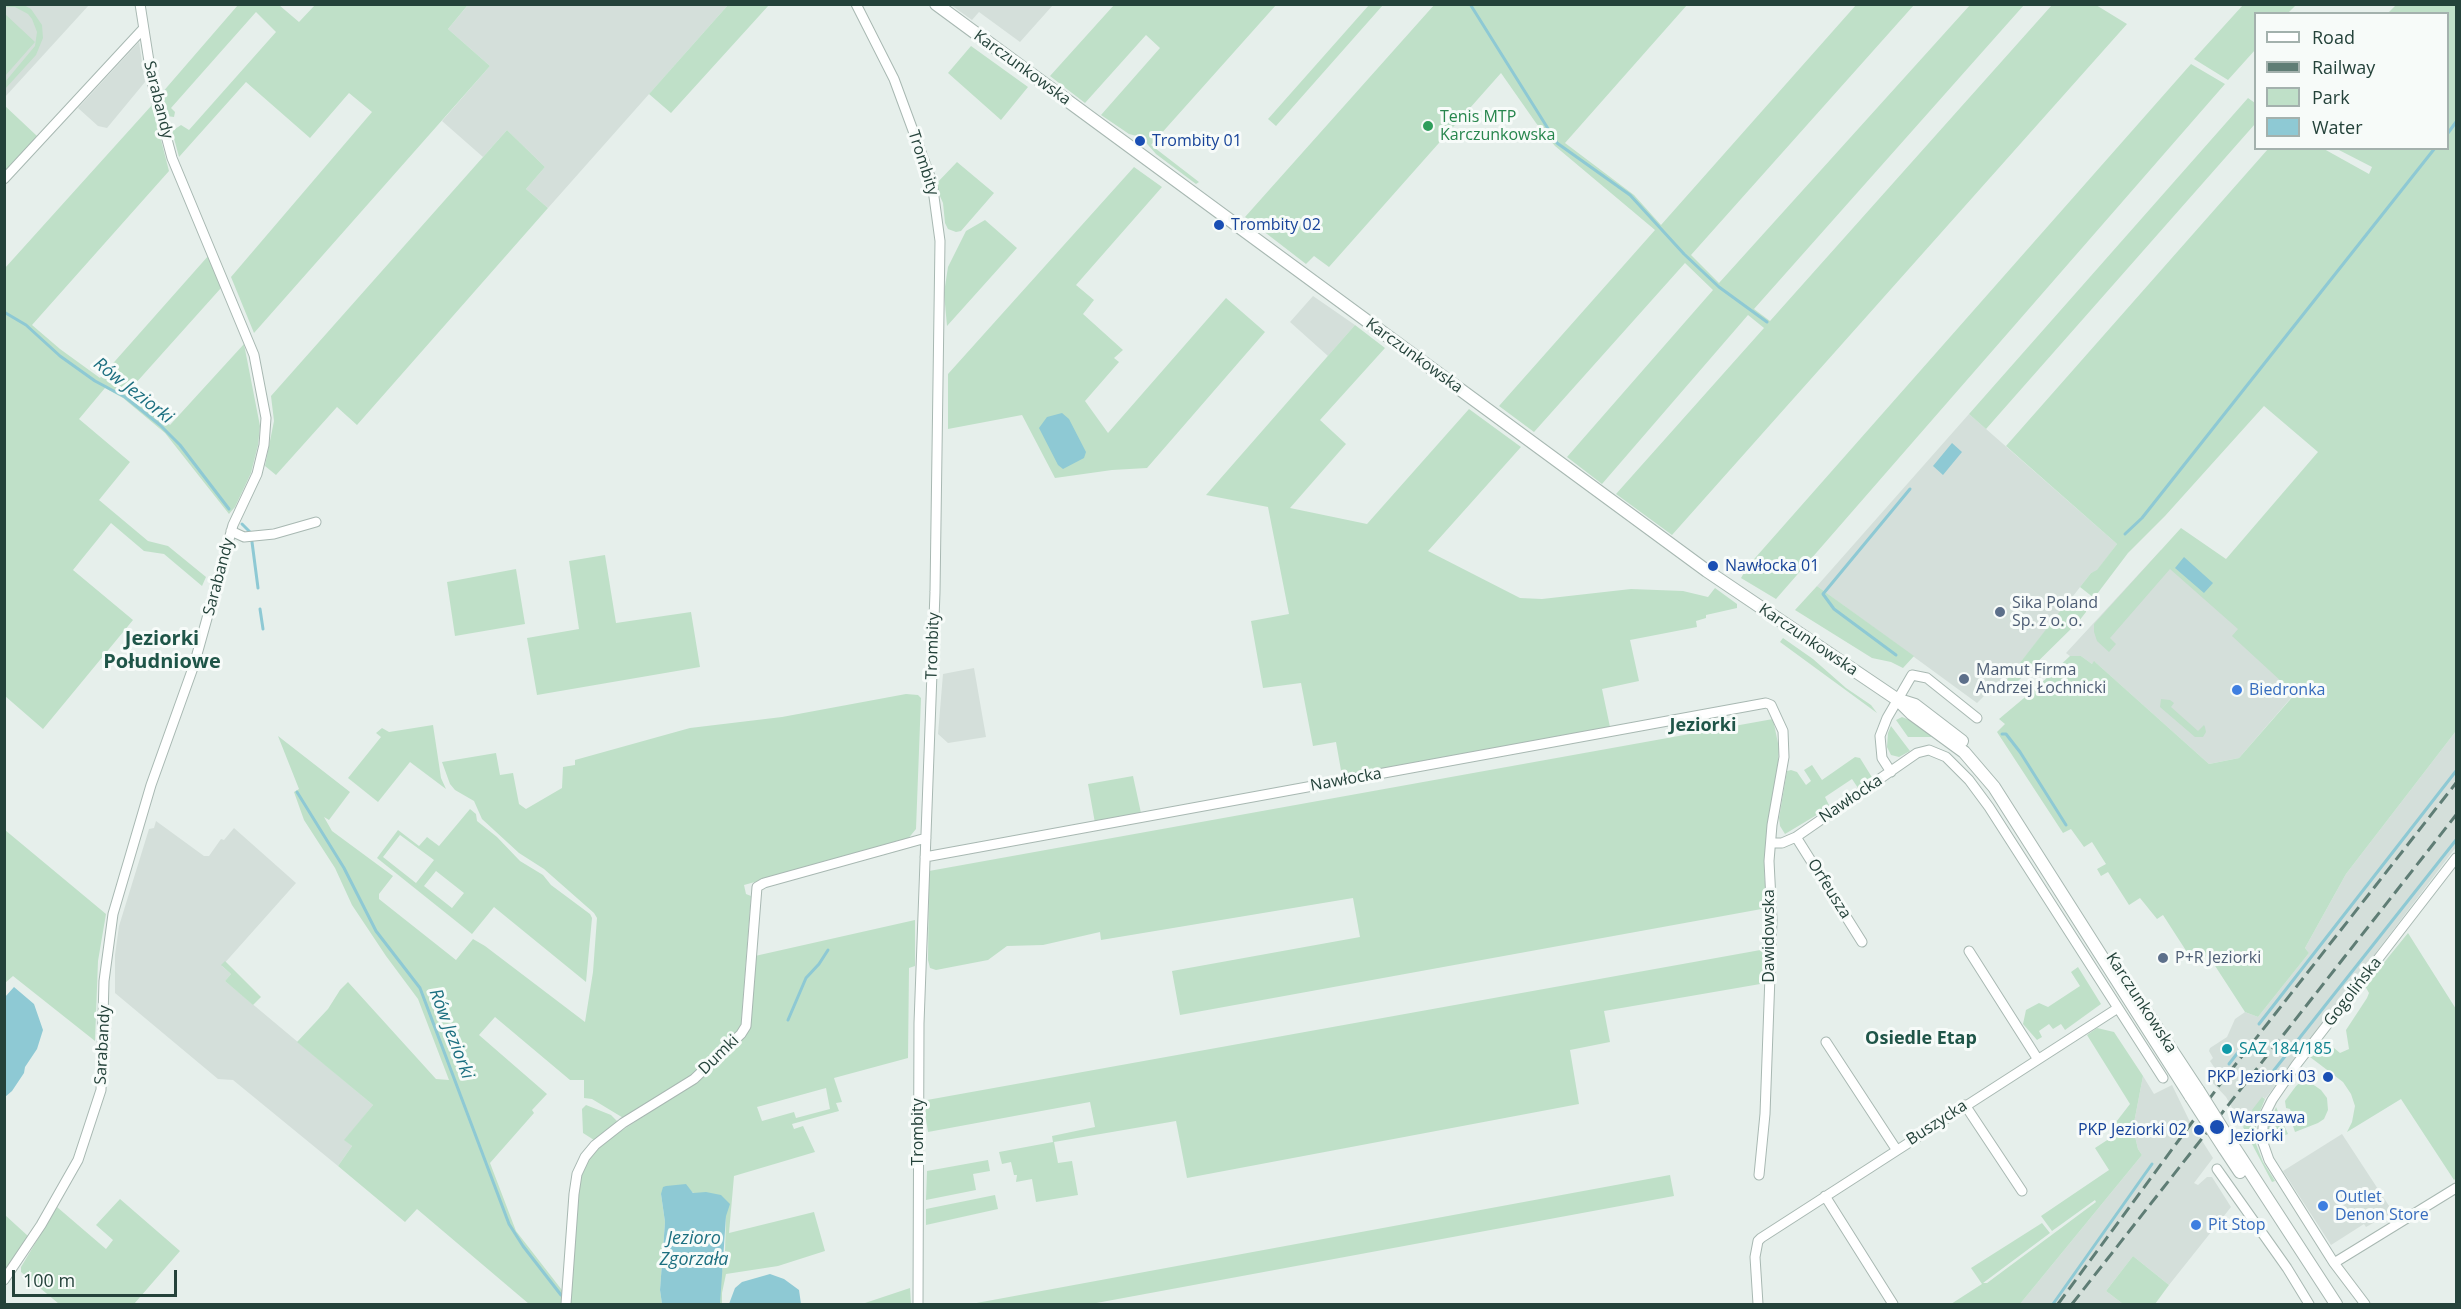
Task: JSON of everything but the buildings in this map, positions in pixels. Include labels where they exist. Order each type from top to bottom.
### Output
[{"type":"street","name":"Sarabandy","points":[[4,1280],[41,1225],[78,1160],[101,1090],[105,981],[113,914],[151,786],[194,665],[231,531],[259,468],[266,418],[254,355],[172,158],[153,87],[140,4]]},
{"type":"street","name":"Trombity","points":[[856,4],[894,79],[932,182],[940,241],[935,582],[918,1131],[918,1305]]},
{"type":"street","name":"Karczunkowska","points":[[936,4],[1707,571],[1898,700],[1912,714],[1964,752],[1988,778],[2227,1144],[2336,1305]]},
{"type":"street","points":[[4,179],[143,29]]},
{"type":"street","points":[[231,531],[244,537],[274,534],[316,522]]},
{"type":"street","name":"Nawłocka","points":[[1772,843],[1782,843],[1796,837],[1891,772],[1882,758],[1880,736],[1882,728],[1912,675],[1927,678],[1977,718]]},
{"type":"street","name":"Nawłocka","points":[[925,857],[1766,704]]},
{"type":"street","name":"Dawidowska","points":[[1759,1175],[1766,1114],[1772,920],[1769,872],[1772,825],[1785,757],[1784,742],[1775,711],[1771,705],[1766,704]]},
{"type":"street","name":"Karczunkowska","points":[[1891,772],[1917,753],[1929,750],[1946,758],[1969,780],[1989,807],[2163,1077]]},
{"type":"street","name":"Orfeusza","points":[[1796,837],[1862,942]]},
{"type":"street","name":"Dumki","points":[[566,1305],[574,1194],[577,1174],[585,1157],[595,1145],[623,1124],[694,1079],[741,1034],[746,1026],[758,887],[764,883],[926,838]]},
{"type":"street","name":"Gogolińska","points":[[2334,1263],[2273,1167],[2264,1148],[2262,1132],[2264,1116],[2296,1065],[2457,858]]},
{"type":"street","points":[[1969,951],[2037,1058]]},
{"type":"street","name":"Buszycka","points":[[1758,1305],[1755,1257],[1758,1241],[1896,1149],[2118,1008]]},
{"type":"street","points":[[1827,1042],[1896,1149]]},
{"type":"street","points":[[1965,1105],[2022,1191]]},
{"type":"street","name":"Karczunkowska","points":[[2227,1144],[2326,1305]]},
{"type":"street","points":[[2217,1168],[2287,1268],[2309,1305]]},
{"type":"street","points":[[2365,1305],[2334,1263],[2457,1188]]},
{"type":"street","points":[[1825,1197],[1893,1304]]},
{"type":"shaded area","points":[[1053,4],[1020,42],[979,12],[972,20],[951,5]]},
{"type":"shaded area","points":[[5,5],[89,5],[5,97]]},
{"type":"shaded area","points":[[468,5],[728,5],[548,208],[526,189],[545,167],[507,130],[483,157],[442,121],[490,66],[448,29]]},
{"type":"shaded area","points":[[139,42],[145,82],[107,128],[98,126],[78,108]]},
{"type":"shaded area","points":[[1313,296],[1355,325],[1328,356],[1290,322]]},
{"type":"shaded area","name":"Sika Poland Sp. z o. o.","points":[[1969,414],[2117,544],[2097,571],[2091,573],[2005,682],[1991,696],[1984,696],[1977,703],[1817,586]]},
{"type":"shaded area","points":[[2161,550],[2303,684],[2239,758],[2209,764],[2095,662],[2092,664],[2081,656],[2070,656],[2066,653]]},
{"type":"shaded area","points":[[974,668],[986,737],[948,743],[938,734],[943,674]]},
{"type":"shaded area","points":[[2456,731],[2456,847],[2265,1099],[2263,1097],[2243,1127],[2226,1097],[2209,1079],[2216,1070],[2210,1061],[2213,1058],[2209,1051],[2210,1048],[2227,1037],[2235,1019],[2245,1012],[2258,1017],[2309,953],[2305,948],[2346,874]]},
{"type":"shaded area","points":[[156,821],[204,856],[209,856],[221,839],[224,840],[234,828],[296,883],[222,966],[231,974],[225,981],[373,1105],[345,1140],[352,1146],[338,1166],[233,1080],[218,1079],[115,993],[115,955],[119,926],[149,829],[154,828]]},
{"type":"shaded area","points":[[2143,1076],[2154,1094],[2172,1085],[2190,1122],[2213,1158],[2194,1183],[2198,1185],[2207,1177],[2212,1177],[2231,1207],[2169,1285],[2133,1256],[2106,1291],[2123,1304],[2020,1304],[2142,1155],[2138,1149],[2133,1128]]},
{"type":"shaded area","points":[[2342,1134],[2393,1212],[2366,1227],[2364,1224],[2331,1245],[2283,1171]]},
{"type":"green space","points":[[5,4],[24,5],[31,9],[42,25],[43,38],[36,55],[5,89],[5,82],[35,46],[37,32],[28,14],[15,7],[5,7]]},
{"type":"green space","points":[[1435,4],[1687,5],[1565,143],[1634,195],[1661,225],[1856,5],[1914,5],[1691,255],[1719,283],[1970,5],[2024,5],[1754,309],[1770,321],[2052,5],[2096,5],[2127,24],[1672,535],[1616,494],[1764,328],[1748,315],[1602,484],[1567,457],[1713,290],[1685,263],[1534,432],[1499,406],[1655,230],[1555,146],[1501,73],[1329,267],[1314,256],[1306,264],[1245,217]]},
{"type":"green space","points":[[238,5],[279,5],[299,22],[315,5],[465,5],[467,6],[448,29],[490,66],[254,333],[231,277],[372,112],[349,93],[310,138],[246,82],[179,157],[172,131],[181,125],[189,130],[276,32],[256,12],[171,108],[175,112],[174,117],[167,116],[161,94]]},
{"type":"green space","points":[[728,5],[769,5],[671,113],[649,94]]},
{"type":"green space","points":[[1114,5],[1276,5],[1151,145],[1199,182],[1196,184],[1156,154],[1141,137],[1129,134],[1101,115],[1160,48],[1146,35],[1085,103],[1050,76]]},
{"type":"green space","points":[[1369,5],[1383,5],[1276,126],[1268,119]]},
{"type":"green space","points":[[2243,5],[2296,5],[2289,12],[2254,12],[2254,51],[2228,80],[2194,59]]},
{"type":"green space","points":[[2396,5],[2456,5],[2456,731],[2346,874],[2305,948],[2309,953],[2258,1017],[2245,1012],[2208,955],[2194,963],[2163,915],[2157,919],[2140,898],[2129,905],[2108,872],[2101,876],[2097,869],[2106,864],[2092,842],[2084,847],[2071,829],[2063,833],[1997,732],[2005,724],[1999,719],[2070,656],[2081,656],[2092,664],[2094,661],[2209,764],[2239,758],[2295,694],[2232,636],[2238,629],[2170,569],[2110,638],[2116,644],[2109,652],[2097,641],[2094,624],[2181,528],[2226,559],[2318,452],[2264,406],[2165,516],[2128,553],[2094,598],[2080,587],[2117,544],[2006,446],[2267,150],[2326,150],[2369,174],[2372,167],[2339,150],[2449,150],[2449,12],[2389,12]]},
{"type":"green space","points":[[5,14],[35,42],[5,76]]},
{"type":"green space","points":[[971,46],[1028,87],[1001,120],[948,73]]},
{"type":"green space","points":[[2191,64],[2225,84],[1776,599],[1741,578],[1748,566]]},
{"type":"green space","points":[[2248,98],[2254,102],[2254,125],[1986,429],[1969,414]]},
{"type":"green space","points":[[4,105],[37,136],[5,172],[4,172]]},
{"type":"green space","points":[[152,105],[169,171],[32,325],[100,378],[209,255],[221,288],[126,394],[155,412],[170,425],[244,344],[260,426],[258,445],[251,473],[235,507],[229,514],[165,433],[123,398],[105,388],[79,419],[130,462],[99,500],[148,541],[168,546],[206,577],[202,586],[164,554],[144,551],[111,523],[73,570],[133,620],[43,729],[5,696],[5,268]]},
{"type":"green space","points":[[507,130],[545,167],[526,189],[548,208],[357,425],[337,407],[276,475],[265,466],[274,421],[271,396]]},
{"type":"green space","points":[[957,162],[994,193],[961,231],[956,232],[948,229],[945,223],[943,203],[935,185]]},
{"type":"green space","points":[[1134,167],[1162,187],[1076,285],[1094,300],[1083,314],[1123,350],[1114,358],[1119,362],[1085,401],[1108,433],[1226,298],[1265,332],[1147,468],[1055,478],[1022,415],[948,429],[948,374]]},
{"type":"green space","points":[[985,220],[1017,248],[947,326],[944,293],[948,267],[966,231]]},
{"type":"green space","points":[[1355,325],[1385,348],[1320,420],[1346,444],[1290,508],[1367,524],[1469,409],[1521,447],[1428,551],[1520,598],[1542,599],[1631,589],[1683,591],[1708,597],[1715,588],[1737,604],[1737,608],[1706,615],[1706,618],[1696,621],[1697,627],[1630,640],[1639,681],[1602,689],[1610,727],[1342,776],[1336,742],[1313,746],[1301,683],[1263,688],[1251,621],[1289,614],[1268,507],[1206,495]]},
{"type":"green space","points":[[605,555],[616,623],[691,612],[700,667],[537,695],[527,638],[579,629],[569,561]]},
{"type":"green space","points":[[516,569],[525,624],[455,636],[447,582]]},
{"type":"green space","points":[[1817,586],[1914,656],[1903,668],[1891,662],[1872,658],[1795,610]]},
{"type":"green space","points":[[2072,596],[2086,607],[2086,612],[2079,621],[2012,687],[2005,682]]},
{"type":"green space","points":[[1783,638],[1871,705],[1877,713],[1780,642]]},
{"type":"green space","points":[[906,694],[918,695],[921,698],[916,829],[907,840],[744,885],[746,894],[751,896],[741,1025],[738,1031],[690,1078],[625,1119],[592,1099],[584,1098],[584,1080],[570,1080],[495,1017],[479,1035],[547,1094],[532,1110],[534,1113],[490,1163],[516,1231],[565,1294],[563,1304],[529,1304],[417,1209],[405,1222],[338,1166],[352,1146],[344,1140],[373,1105],[297,1042],[328,1009],[348,982],[436,1079],[449,1080],[418,999],[352,905],[335,868],[304,820],[294,792],[299,789],[278,736],[350,792],[329,820],[324,817],[332,831],[393,876],[379,894],[379,899],[456,960],[473,939],[485,946],[585,1022],[593,972],[597,918],[544,869],[519,853],[482,819],[474,801],[455,790],[450,784],[442,762],[496,753],[500,775],[513,773],[519,804],[526,809],[562,788],[563,767],[575,765],[575,760],[690,728],[782,717]]},
{"type":"green space","points":[[2161,699],[2174,703],[2171,707],[2198,731],[2204,725],[2206,732],[2203,737],[2195,737],[2160,707]]},
{"type":"green space","points":[[1902,717],[1912,721],[1933,737],[1908,737],[1896,720]]},
{"type":"green space","points":[[1773,719],[1779,748],[1764,870],[1767,908],[1180,1015],[1172,971],[1360,937],[1353,898],[1101,940],[1100,932],[1043,945],[1007,946],[988,960],[936,970],[930,968],[928,960],[929,871]]},
{"type":"green space","points":[[433,725],[441,778],[446,789],[410,762],[378,802],[348,778],[381,737],[376,733],[382,728],[389,732]]},
{"type":"green space","points":[[1891,726],[1910,751],[1899,757],[1891,755],[1887,747]]},
{"type":"green space","points":[[1855,757],[1860,758],[1873,779],[1858,788],[1852,779],[1825,797],[1830,807],[1785,834],[1780,826],[1779,818],[1787,771],[1797,772],[1806,785],[1811,781],[1804,770],[1812,765],[1822,780]]},
{"type":"green space","points":[[1133,776],[1141,813],[1095,823],[1088,784]]},
{"type":"green space","points":[[470,809],[476,814],[477,821],[497,837],[520,861],[543,875],[551,885],[590,914],[592,918],[586,982],[494,907],[472,934],[377,858],[398,830],[419,846],[427,837],[439,846]],"holes":[[[400,835],[434,860],[416,883],[383,857]],[[436,871],[464,893],[452,908],[424,886]]]},
{"type":"green space","points":[[5,830],[106,914],[98,961],[95,1041],[13,976],[5,983]]},
{"type":"green space","points":[[915,920],[915,966],[909,968],[908,1058],[834,1078],[842,1102],[836,1103],[839,1111],[792,1124],[794,1129],[803,1126],[815,1152],[734,1176],[729,1233],[814,1212],[825,1251],[778,1266],[726,1274],[722,1304],[720,1304],[719,1289],[724,1259],[730,1260],[730,1252],[725,1251],[726,1216],[688,1189],[661,1194],[665,1222],[660,1290],[662,1304],[569,1304],[576,1195],[582,1169],[587,1159],[600,1145],[694,1083],[750,1027],[755,956]],"holes":[[[826,1088],[830,1109],[796,1118],[794,1112],[762,1121],[757,1107]]]},
{"type":"green space","points":[[2408,933],[2456,1009],[2456,1178],[2454,1180],[2401,1099],[2347,1132],[2352,1122],[2355,1106],[2351,1094],[2343,1082],[2310,1057],[2318,1047],[2327,1052],[2334,1048],[2340,1053],[2349,1049],[2346,1030],[2367,998],[2369,993],[2365,986]]},
{"type":"green space","points":[[1766,949],[1766,983],[1604,1011],[1610,1042],[1570,1050],[1579,1104],[1187,1178],[1176,1121],[1054,1142],[1058,1163],[1072,1161],[1078,1195],[1036,1202],[1032,1179],[1016,1182],[1017,1175],[1014,1175],[1011,1162],[1002,1164],[999,1152],[1053,1142],[1052,1136],[1095,1127],[1090,1102],[928,1132],[923,1101],[927,1100]]},
{"type":"green space","points":[[225,961],[261,997],[253,1005],[225,981],[231,974],[221,965]]},
{"type":"green space","points":[[2078,967],[2101,1004],[2065,1030],[2061,1024],[2053,1029],[2049,1024],[2039,1031],[2042,1037],[2037,1040],[2023,1024],[2026,1010],[2039,1003],[2048,1007],[2080,986],[2071,972]]},
{"type":"green space","points":[[2097,1028],[2114,1032],[2143,1076],[2133,1128],[2138,1149],[2142,1155],[2020,1304],[1951,1304],[1982,1284],[1971,1268],[2042,1223],[2050,1233],[1983,1283],[1987,1283],[2096,1202],[2095,1200],[2052,1231],[2041,1216],[2109,1170],[2095,1148],[2118,1133],[2113,1126],[2130,1104],[2087,1035]]},
{"type":"green space","points":[[2303,1080],[2321,1090],[2327,1098],[2328,1110],[2324,1119],[2318,1123],[2295,1132],[2293,1126],[2296,1124],[2290,1109],[2286,1108],[2285,1101]]},
{"type":"green space","points":[[2262,1097],[2265,1099],[2256,1121],[2256,1144],[2263,1162],[2275,1181],[2272,1182],[2243,1127],[2254,1114],[2252,1110]]},
{"type":"green space","points":[[586,1105],[611,1115],[617,1121],[614,1126],[594,1140],[583,1133],[582,1109]]},
{"type":"green space","points":[[2276,1107],[2288,1134],[2271,1141],[2268,1129]]},
{"type":"green space","points":[[988,1160],[990,1171],[973,1174],[976,1190],[926,1200],[927,1171]]},
{"type":"green space","points":[[1670,1175],[1674,1196],[1091,1304],[971,1304]]},
{"type":"green space","points":[[995,1195],[998,1209],[926,1225],[926,1209]]},
{"type":"green space","points":[[120,1199],[180,1251],[134,1304],[59,1304],[21,1272],[21,1267],[57,1207],[106,1249],[113,1240],[96,1225]]},
{"type":"green space","points":[[5,1215],[28,1236],[5,1270]]},
{"type":"green space","points":[[2133,1256],[2169,1285],[2155,1304],[2123,1304],[2106,1291]]},
{"type":"green space","points":[[910,1288],[911,1304],[862,1304]]},
{"type":"water","points":[[1062,413],[1069,419],[1086,452],[1084,458],[1063,469],[1058,465],[1039,428],[1047,417]]},
{"type":"water","points":[[1952,443],[1962,452],[1943,475],[1933,466]]},
{"type":"water","points":[[2184,557],[2213,583],[2204,593],[2175,568]]},
{"type":"water","points":[[14,987],[34,1004],[43,1030],[37,1049],[25,1067],[24,1073],[5,1097],[5,997]]},
{"type":"water","name":"Jezioro Zgorzała","points":[[686,1184],[693,1193],[706,1192],[721,1195],[730,1204],[726,1216],[720,1304],[662,1304],[660,1290],[665,1222],[661,1194],[663,1187]]},
{"type":"water","points":[[770,1274],[784,1279],[799,1290],[801,1304],[729,1304],[735,1288],[742,1282]]},
{"type":"waterway","points":[[1470,4],[1557,143],[1630,195],[1684,254],[1719,287],[1767,322]]},
{"type":"waterway","points":[[2449,132],[2456,122]]},
{"type":"waterway","points":[[2125,534],[2142,518],[2433,150]]},
{"type":"waterway","name":"Rów Jeziorki","points":[[4,312],[26,325],[60,356],[95,381],[125,397],[160,425],[180,445],[229,509]]},
{"type":"waterway","points":[[1896,655],[1834,609],[1823,594],[1910,489]]},
{"type":"waterway","name":"Rów Jeziorki","points":[[242,524],[250,532]]},
{"type":"waterway","name":"Rów Jeziorki","points":[[252,542],[258,588]]},
{"type":"waterway","points":[[260,609],[263,629]]},
{"type":"waterway","points":[[2002,734],[2006,734],[2020,752],[2066,825]]},
{"type":"waterway","points":[[2259,1024],[2456,771]]},
{"type":"waterway","name":"Rów Jeziorki","points":[[297,792],[344,868],[376,931],[420,988],[509,1224],[561,1295]]},
{"type":"waterway","points":[[2271,1074],[2456,840]]},
{"type":"waterway","points":[[788,1020],[806,978],[828,950]]},
{"type":"waterway","points":[[2229,1064],[2246,1042]]},
{"type":"waterway","points":[[2053,1304],[2152,1164]]},
{"type":"railway","points":[[2058,1304],[2221,1083],[2456,783]]},
{"type":"railway","points":[[2072,1304],[2456,815]]},
{"type":"place","name":"Tenis MTP Karczunkowska","points":[[1428,126]]},
{"type":"place","name":"Trombity 01","points":[[1140,141]]},
{"type":"place","name":"Trombity 02","points":[[1219,225]]},
{"type":"place","name":"Nawłocka 01","points":[[1713,566]]},
{"type":"place","name":"Sika Poland Sp. z o. o.","points":[[2000,612]]},
{"type":"place","name":"Mamut Firma Andrzej Łochnicki","points":[[1964,679]]},
{"type":"place","name":"Biedronka","points":[[2237,690]]},
{"type":"place","name":"P+R Jeziorki","points":[[2163,958]]},
{"type":"place","name":"SAZ 184/185","points":[[2227,1049]]},
{"type":"place","name":"PKP Jeziorki 03","points":[[2328,1077]]},
{"type":"place","name":"Warszawa Jeziorki","points":[[2217,1127]]},
{"type":"place","name":"PKP Jeziorki 02","points":[[2199,1130]]},
{"type":"place","name":"Outlet Denon Store","points":[[2323,1206]]},
{"type":"place","name":"Pit Stop","points":[[2196,1225]]},
{"type":"district","name":"Jeziorki Południowe","points":[[162,650]]},
{"type":"district","name":"Jeziorki","points":[[1703,726]]},
{"type":"district","name":"Osiedle Etap","points":[[1921,1039]]}]
